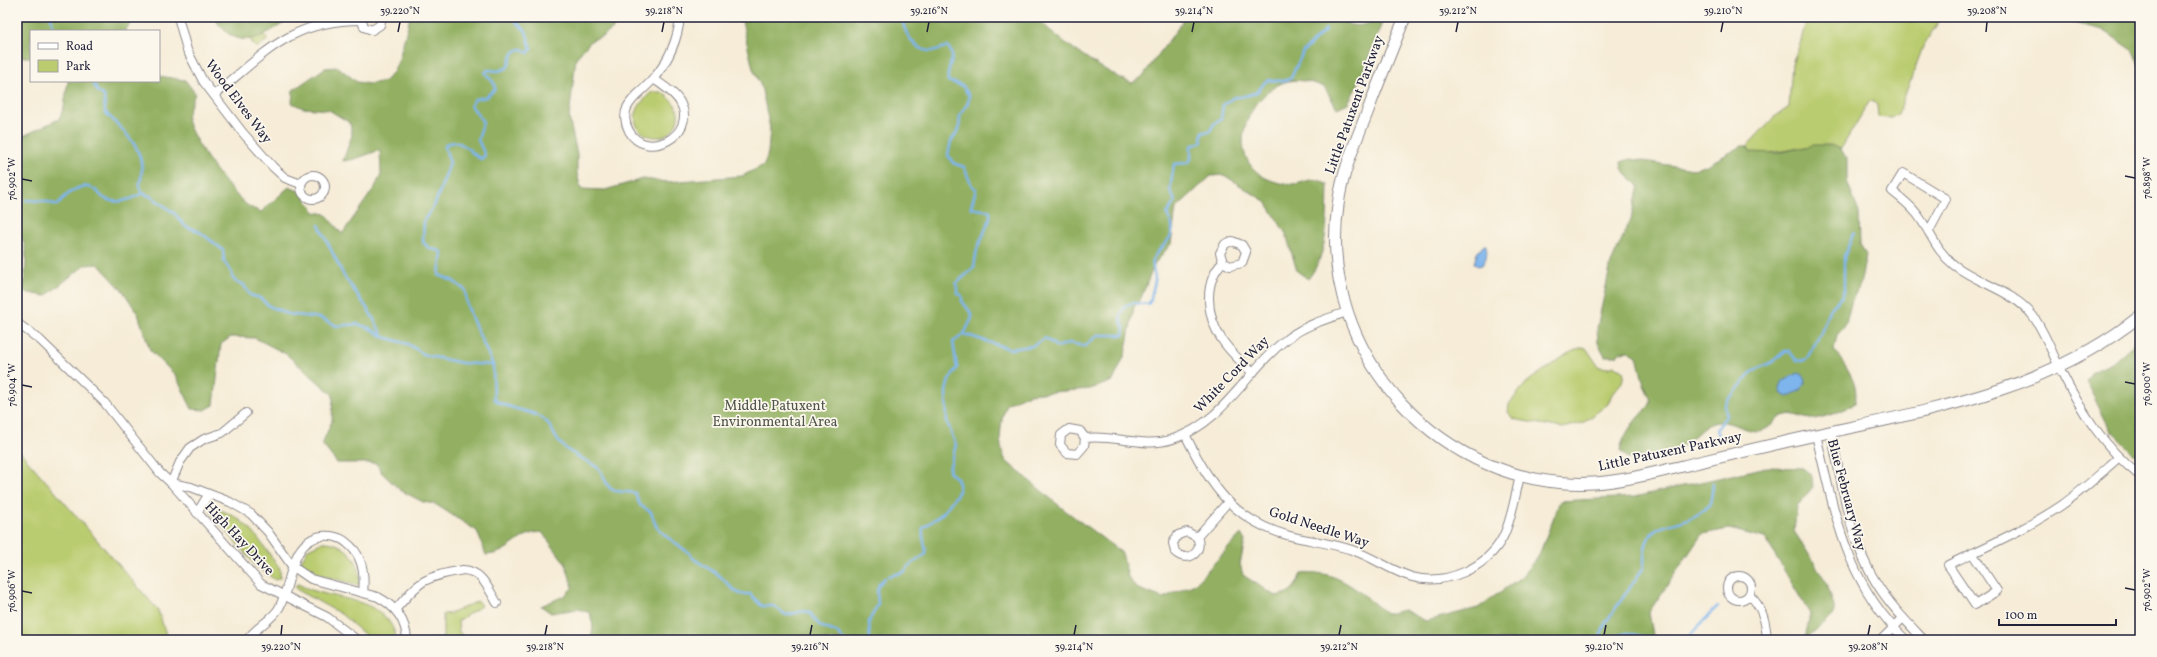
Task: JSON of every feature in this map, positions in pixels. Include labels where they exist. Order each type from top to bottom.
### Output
[{"type":"street","name":"Wood Elves Way","points":[[178,17],[187,50],[203,81],[243,133],[273,167],[285,178],[301,184]]},
{"type":"street","points":[[214,95],[286,37],[326,23],[361,18],[364,27],[372,30],[380,25],[382,17]]},
{"type":"street","points":[[654,79],[678,99],[684,115],[681,128],[677,134],[666,142],[655,145],[644,143],[634,138],[627,126],[626,110],[633,97],[654,79],[673,47],[680,17]]},
{"type":"street","name":"Little Patuxent Parkway","points":[[1404,17],[1350,159],[1338,205],[1335,244],[1336,265],[1353,331],[1372,367],[1399,402],[1412,415],[1456,449],[1494,467],[1520,476],[1571,483],[1593,483],[1618,480],[1830,432],[1991,393],[2040,376],[2110,338],[2140,316]]},
{"type":"street","points":[[1929,231],[1946,199],[1903,173],[1892,191],[1918,215],[1929,231],[1939,250],[1956,266],[2019,302],[2026,308],[2040,326],[2059,367],[2092,426],[2118,458],[2140,476]]},
{"type":"street","points":[[1223,262],[1214,273],[1210,284],[1209,307],[1211,318],[1215,330],[1223,342],[1254,373]]},
{"type":"street","name":"White Cord Way","points":[[1085,438],[1102,437],[1148,443],[1172,440],[1185,434],[1201,425],[1221,409],[1275,349],[1294,334],[1315,323],[1347,312]]},
{"type":"street","name":"High Hay Drive","points":[[17,323],[40,340],[104,402],[156,468],[171,482],[253,578],[284,597],[327,617],[356,640]]},
{"type":"street","points":[[171,482],[180,462],[190,448],[204,439],[222,433],[246,413]]},
{"type":"street","name":"Blue February Way","points":[[1830,432],[1857,545],[1876,584],[1903,618],[1924,640]]},
{"type":"street","name":"Gold Needle Way","points":[[1185,434],[1206,475],[1228,502],[1252,519],[1289,535],[1353,550],[1413,577],[1446,578],[1479,564],[1497,546],[1508,526],[1520,476]]},
{"type":"street","name":"Blue February Way","points":[[1816,435],[1840,532],[1850,562],[1864,588],[1894,628],[1906,640]]},
{"type":"street","points":[[1972,553],[1997,591],[1975,605],[1948,565],[1972,553],[2019,531],[2063,504],[2118,458]]},
{"type":"street","name":"High Hay Drive","points":[[171,482],[191,487],[208,495],[230,502],[251,514],[268,532],[292,566],[311,579],[378,597],[396,609],[404,622],[407,640]]},
{"type":"street","points":[[197,513],[208,495]]},
{"type":"street","points":[[1196,537],[1228,502]]},
{"type":"street","points":[[247,640],[254,631],[272,617],[284,597],[292,566],[302,547],[315,537],[324,536],[340,539],[352,548],[361,562],[364,579],[363,593]]},
{"type":"street","points":[[396,609],[411,590],[425,579],[431,576],[463,570],[479,575],[497,603]]},
{"type":"street","points":[[1750,595],[1757,603],[1763,615],[1767,640]]},
{"type":"street","points":[[1881,640],[1903,618]]},
{"type":"green space","points":[[17,17],[138,17],[126,30],[30,30],[30,57],[17,57]]},
{"type":"green space","points":[[219,17],[293,17],[264,35],[245,39],[236,38],[226,32],[217,22]]},
{"type":"green space","points":[[234,17],[250,17],[268,40],[256,48]]},
{"type":"green space","name":"Middle Patuxent Environmental Area","points":[[410,17],[615,17],[613,29],[603,36],[592,40],[576,58],[569,118],[577,154],[577,174],[581,189],[605,190],[643,179],[668,182],[742,176],[764,165],[768,153],[770,128],[761,86],[753,69],[741,17],[1037,17],[1055,34],[1081,54],[1109,72],[1132,83],[1142,77],[1186,17],[1336,17],[1354,25],[1370,23],[1384,18],[1359,82],[1348,103],[1337,108],[1324,87],[1305,81],[1295,80],[1285,82],[1273,88],[1262,97],[1253,108],[1247,121],[1244,135],[1244,149],[1248,161],[1260,175],[1269,180],[1284,184],[1297,184],[1309,180],[1315,180],[1328,185],[1326,235],[1320,258],[1308,279],[1297,271],[1286,234],[1266,202],[1224,175],[1211,176],[1176,208],[1171,244],[1155,263],[1141,298],[1134,307],[1125,355],[1113,381],[1090,389],[1029,394],[1007,404],[1000,433],[1001,448],[1006,461],[1062,508],[1122,553],[1128,577],[1136,588],[1163,598],[1195,584],[1241,534],[1245,541],[1240,564],[1243,575],[1275,596],[1289,592],[1297,583],[1301,573],[1327,575],[1348,584],[1387,614],[1404,610],[1426,621],[1478,608],[1521,577],[1539,555],[1560,501],[1634,497],[1767,467],[1803,468],[1812,476],[1813,487],[1797,506],[1794,531],[1827,583],[1834,606],[1834,615],[1805,639],[1810,614],[1765,538],[1729,529],[1702,534],[1649,612],[1653,635],[1652,640],[591,640],[593,626],[590,613],[578,609],[551,613],[541,606],[564,596],[573,587],[565,563],[542,532],[526,535],[502,551],[495,554],[486,555],[477,531],[435,504],[423,502],[400,490],[382,473],[376,463],[337,463],[322,444],[332,421],[333,395],[286,354],[255,338],[231,337],[221,344],[214,405],[205,410],[192,409],[176,376],[150,350],[138,314],[123,291],[98,264],[85,265],[46,296],[23,292],[26,252],[17,229],[17,139],[59,119],[64,107],[68,82],[160,82],[160,76],[185,80],[195,93],[188,111],[187,117],[189,126],[212,165],[233,192],[250,207],[261,212],[289,187],[301,192],[315,212],[326,214],[342,234],[375,187],[381,175],[380,150],[355,159],[343,161],[352,135],[350,123],[329,110],[303,108],[292,103],[293,90],[325,68],[338,67],[357,82],[369,84],[385,81],[394,71],[399,59]]},
{"type":"green space","points":[[1807,17],[1942,17],[1924,44],[1898,114],[1891,118],[1878,117],[1877,105],[1872,101],[1869,102],[1841,149],[1830,146],[1819,146],[1763,153],[1751,152],[1747,146],[1773,118],[1789,107],[1792,63],[1800,44]]},
{"type":"green space","points":[[2049,17],[2140,17],[2140,68],[2134,51],[2103,30]]},
{"type":"green space","points":[[652,92],[662,92],[675,105],[678,113],[677,122],[671,132],[662,136],[652,137],[644,133],[637,126],[635,117],[640,105]]},
{"type":"green space","points":[[1814,145],[1831,145],[1841,149],[1847,160],[1847,181],[1859,213],[1860,244],[1866,255],[1860,285],[1852,300],[1845,326],[1837,335],[1834,349],[1853,381],[1856,395],[1855,403],[1841,411],[1814,419],[1792,415],[1782,416],[1766,429],[1758,431],[1730,423],[1713,423],[1708,425],[1673,451],[1655,456],[1628,458],[1620,451],[1623,441],[1630,427],[1648,407],[1651,400],[1644,385],[1637,356],[1629,351],[1621,352],[1617,356],[1605,356],[1598,343],[1597,328],[1611,263],[1631,219],[1639,186],[1625,173],[1621,162],[1630,159],[1693,169],[1705,166],[1742,146],[1747,146],[1751,152],[1778,153]]},
{"type":"green space","points":[[2140,338],[2140,460],[2111,431],[2086,382],[2092,372],[2112,363]]},
{"type":"green space","points":[[1582,347],[1586,348],[1599,367],[1608,368],[1614,366],[1622,369],[1624,374],[1622,382],[1612,394],[1608,404],[1583,423],[1562,428],[1513,419],[1508,412],[1509,404],[1527,382],[1567,354]]},
{"type":"green space","points":[[17,448],[158,610],[168,640],[17,640]]},
{"type":"green space","points":[[210,508],[223,511],[233,516],[251,531],[280,569],[280,578],[275,580],[256,566],[210,512]]},
{"type":"green space","points":[[323,542],[339,545],[351,555],[356,561],[359,569],[359,585],[323,576],[300,563],[308,549]]},
{"type":"green space","points":[[298,584],[312,590],[370,607],[382,614],[391,625],[397,640],[371,640],[341,614],[296,589],[296,585]]},
{"type":"green space","points":[[478,601],[481,606],[458,621],[459,632],[469,640],[430,640],[443,637],[443,614],[452,613]]},
{"type":"water","points":[[1484,245],[1486,245],[1486,257],[1482,265],[1477,266],[1474,263],[1477,253]]},
{"type":"water","points":[[1799,373],[1803,375],[1805,382],[1801,390],[1787,397],[1782,394],[1780,389],[1783,380]]},
{"type":"waterway","points":[[51,17],[54,30]]},
{"type":"waterway","points":[[511,17],[526,31],[531,49],[528,53],[522,49],[515,51],[507,68],[498,71],[488,70],[485,73],[494,83],[495,89],[486,97],[475,99],[471,105],[483,122],[478,140],[485,155],[481,159],[461,144],[452,142],[446,144],[445,147],[450,163],[435,204],[424,220],[423,242],[429,248],[442,252],[439,275],[453,281],[465,290],[467,305],[493,365],[494,399],[507,406],[533,413],[545,420],[550,426],[557,440],[566,449],[598,468],[611,489],[635,493],[640,505],[651,512],[656,526],[666,536],[689,553],[694,559],[720,576],[734,590],[740,594],[750,594],[762,606],[774,606],[786,615],[804,611],[810,613],[820,626],[838,633],[844,640]]},
{"type":"waterway","points":[[889,576],[904,572],[909,566],[926,554],[923,528],[943,513],[959,491],[957,478],[950,473],[949,469],[956,445],[947,422],[946,391],[949,380],[957,368],[953,342],[964,334],[972,318],[971,313],[962,301],[962,296],[958,293],[956,284],[974,267],[977,249],[990,219],[990,212],[971,207],[976,189],[972,186],[964,167],[953,163],[948,155],[951,141],[959,130],[960,115],[968,103],[969,96],[963,86],[948,81],[948,72],[952,59],[951,51],[948,47],[931,51],[918,47],[907,33],[903,22],[903,17]]},
{"type":"waterway","points":[[964,334],[1010,349],[1032,346],[1045,338],[1057,347],[1069,343],[1085,346],[1098,335],[1123,335],[1124,328],[1120,318],[1122,312],[1127,305],[1134,303],[1148,304],[1151,300],[1155,279],[1153,260],[1169,239],[1171,234],[1172,225],[1167,214],[1175,201],[1170,190],[1174,164],[1187,163],[1191,159],[1191,146],[1202,142],[1201,137],[1203,132],[1209,132],[1214,124],[1221,119],[1223,105],[1234,97],[1256,92],[1268,80],[1284,81],[1291,78],[1303,52],[1326,29]]},
{"type":"waterway","points":[[93,82],[98,92],[104,96],[105,112],[128,136],[139,154],[142,175],[139,187],[142,193],[152,197],[174,213],[185,226],[200,232],[223,250],[224,261],[232,273],[232,277],[236,282],[243,284],[250,295],[260,298],[269,306],[288,314],[320,318],[337,326],[357,324],[369,328],[384,337],[408,344],[425,355],[462,363],[493,365]]},
{"type":"waterway","points":[[26,200],[45,201],[57,205],[69,193],[84,187],[94,189],[103,197],[113,201],[128,200],[142,193]]},
{"type":"waterway","points":[[319,225],[344,276],[369,311],[383,336]]},
{"type":"waterway","points":[[1719,436],[1717,429],[1726,416],[1725,405],[1753,371],[1772,362],[1785,351],[1789,351],[1794,358],[1800,361],[1806,360],[1821,333],[1829,310],[1841,298],[1844,289],[1844,257],[1853,234]]},
{"type":"waterway","points":[[1599,640],[1606,622],[1644,567],[1645,551],[1648,539],[1653,532],[1660,528],[1689,519],[1705,509],[1710,503],[1713,483]]},
{"type":"waterway","points":[[870,640],[869,621],[878,604],[877,592],[879,584],[885,578]]},
{"type":"waterway","points":[[1684,640],[1718,606]]},
{"type":"waterway","points":[[1601,638],[1607,639],[1627,633],[1660,640]]}]
